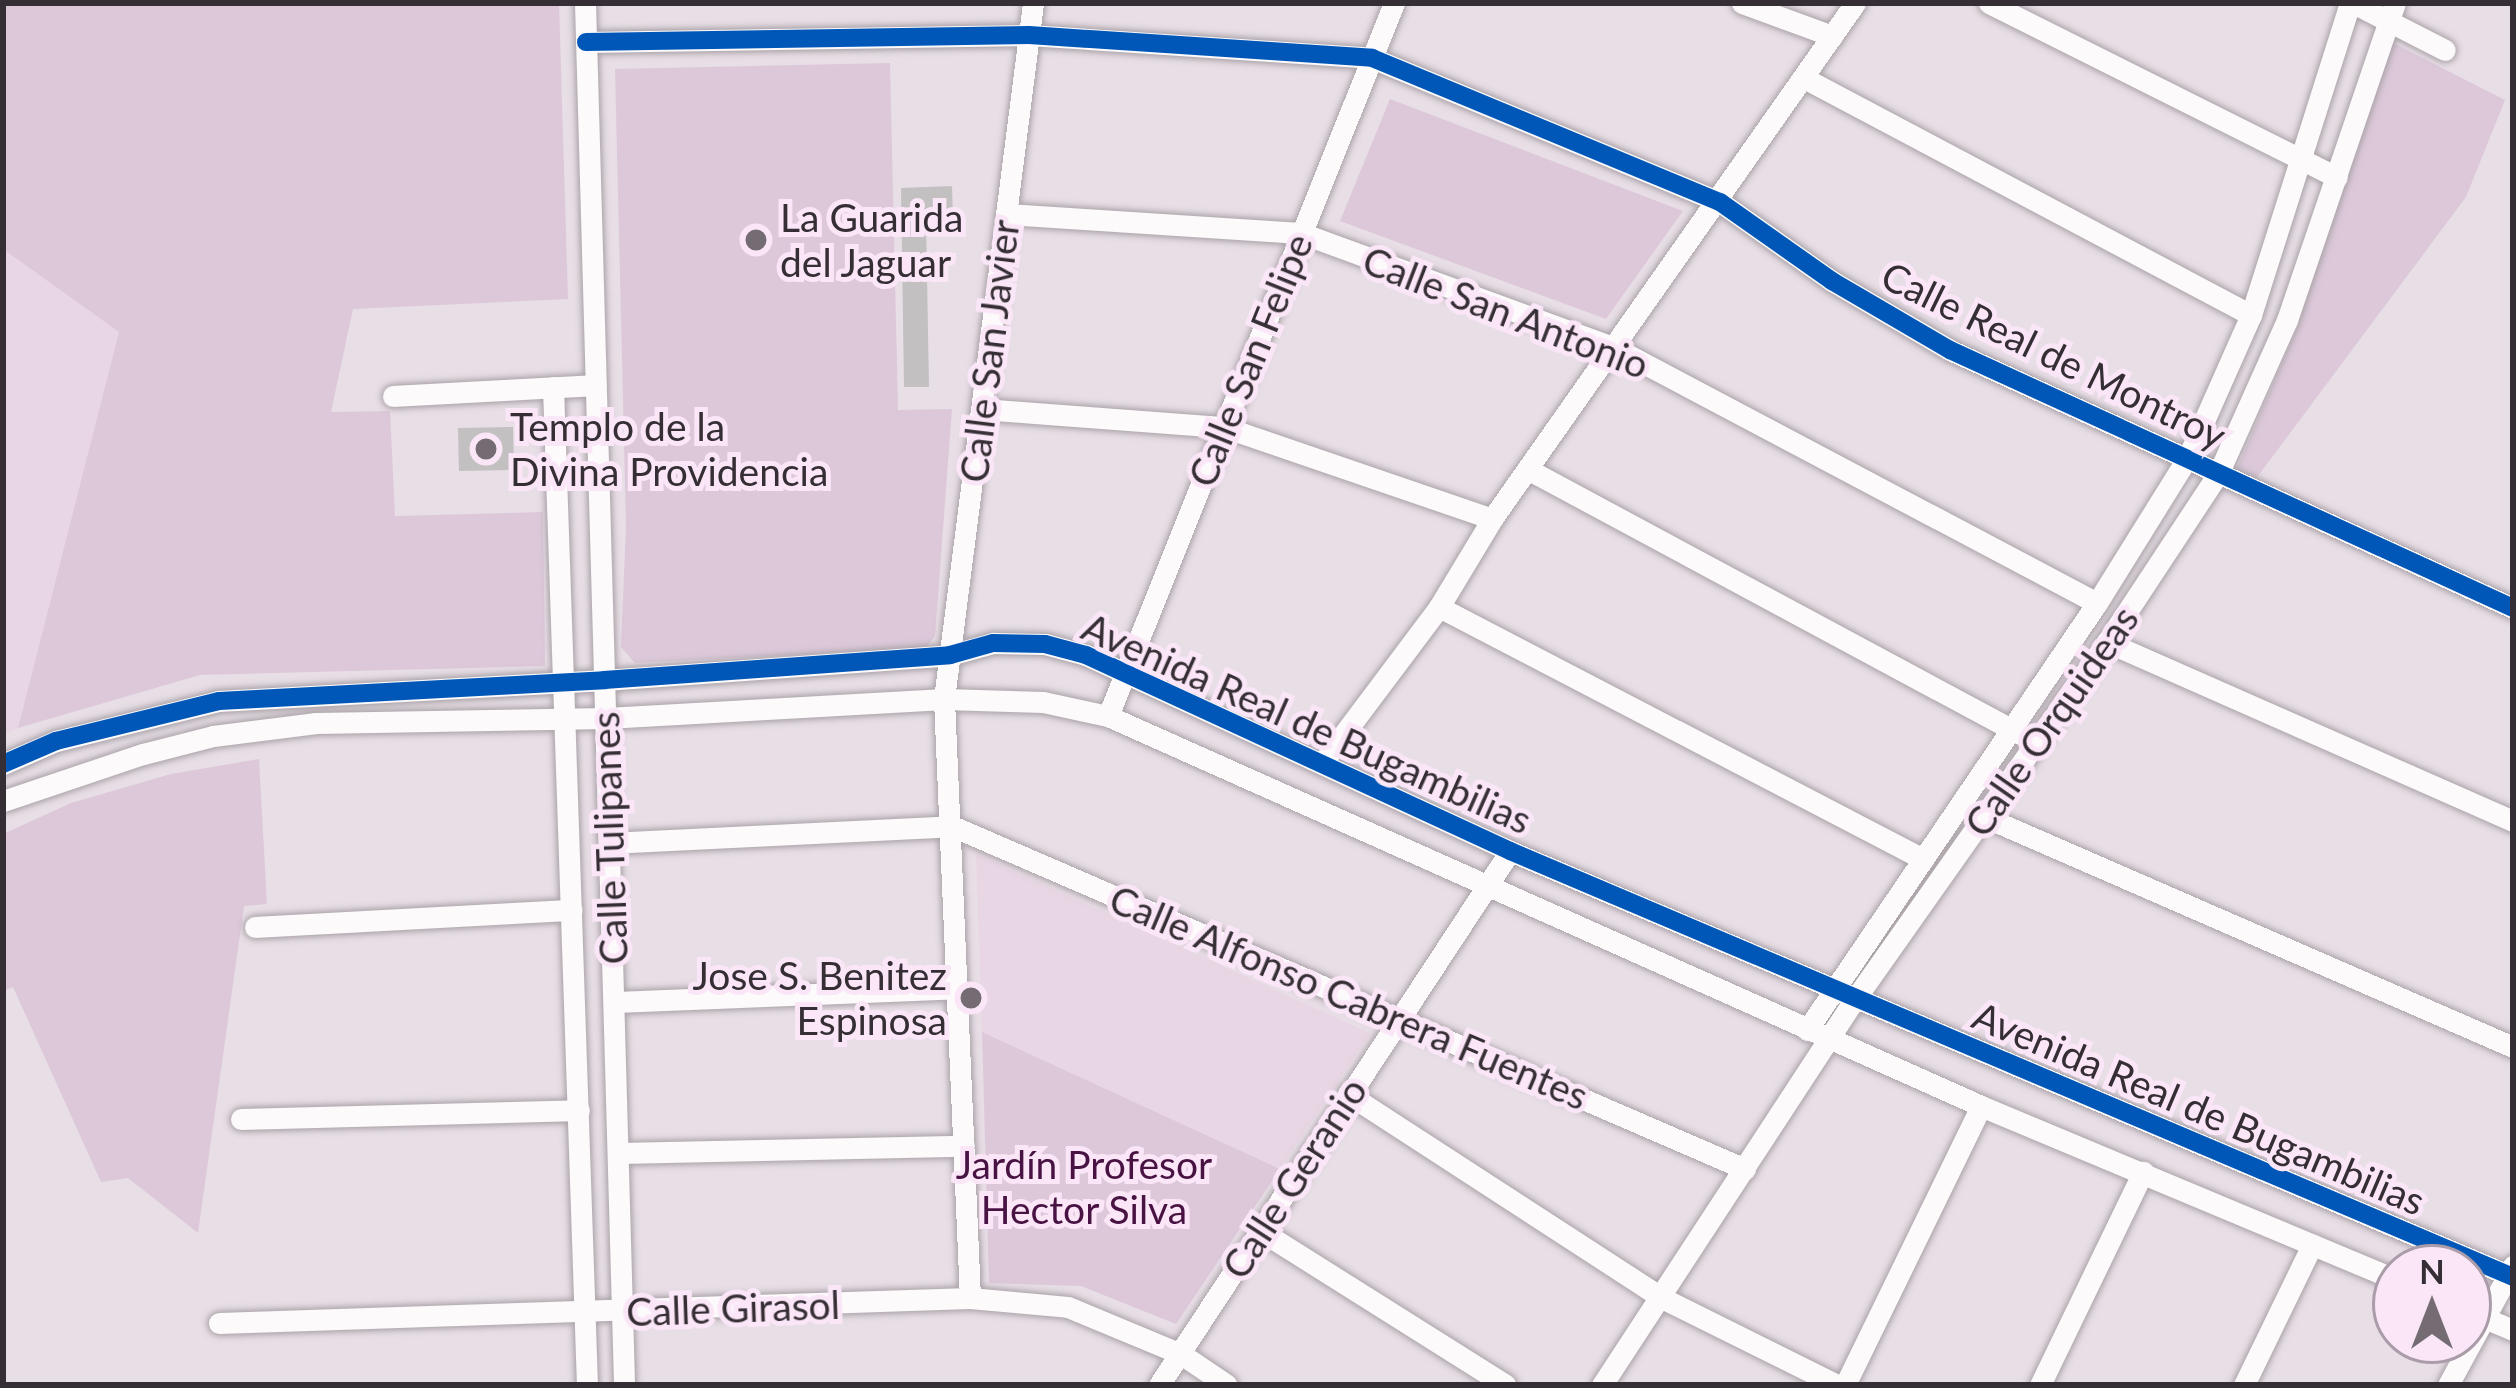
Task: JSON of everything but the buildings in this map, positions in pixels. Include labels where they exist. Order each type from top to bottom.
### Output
[{"type":"street","name":"Calle Tulipanes","points":[[585,3],[624,1385]]},
{"type":"street","name":"Calle San Javier","points":[[970,1298],[944,699],[1033,3]]},
{"type":"street","name":"Calle San Felipe","points":[[1108,716],[1394,3]]},
{"type":"street","points":[[1742,3],[1832,36]]},
{"type":"street","points":[[1322,763],[1438,607],[1492,519],[1531,471],[1855,3]]},
{"type":"street","points":[[1989,3],[2337,177]]},
{"type":"street","points":[[2352,3],[2391,11],[2445,50]]},
{"type":"street","name":"Calle Orquideas","points":[[1807,1030],[1831,987],[2097,602],[2188,457],[2251,315],[2352,3]]},
{"type":"street","name":"Calle Orquideas","points":[[1602,1385],[1855,999],[2107,642],[2219,472],[2288,320],[2391,11]]},
{"type":"street","name":"Calle Real de Montroy","points":[[586,42],[1029,35],[1372,58],[1720,202],[1832,281],[1950,350],[2513,608]]},
{"type":"street","points":[[1804,79],[2251,315]]},
{"type":"street","name":"Calle San Antonio","points":[[1006,214],[1301,233],[1615,348],[2097,602]]},
{"type":"street","points":[[393,396],[596,385]]},
{"type":"street","name":"Calle Tulipanes","points":[[553,387],[587,1385]]},
{"type":"street","points":[[982,409],[1224,427],[1492,519]]},
{"type":"street","points":[[1531,471],[2036,743]]},
{"type":"street","points":[[1438,607],[1923,859]]},
{"type":"street","points":[[2107,642],[2513,821]]},
{"type":"street","name":"Avenida Real de Bugambilias","points":[[3,764],[56,741],[219,701],[604,680],[950,656],[993,643],[1045,644],[1086,655],[1510,851],[1855,999],[2511,1272]]},
{"type":"street","points":[[292,726],[297,695]]},
{"type":"street","name":"Avenida Real de Bugambilias","points":[[3,801],[143,754],[213,736],[292,726],[606,718],[944,699],[1043,702],[1108,716],[1807,1030],[2372,1270]]},
{"type":"street","points":[[1985,817],[2513,1046]]},
{"type":"street","points":[[609,843],[952,826]]},
{"type":"street","name":"Calle Alfonso Cabrera Fuentes","points":[[952,826],[1745,1169]]},
{"type":"street","name":"Calle Geranio","points":[[1159,1385],[1396,1016],[1510,851]]},
{"type":"street","points":[[255,927],[572,910]]},
{"type":"street","points":[[614,1002],[959,988]]},
{"type":"street","points":[[1348,1094],[1660,1298],[1841,1385],[1981,1106]]},
{"type":"street","points":[[241,1119],[579,1110]]},
{"type":"street","points":[[618,1154],[964,1146]]},
{"type":"street","points":[[2040,1385],[2143,1172]]},
{"type":"street","points":[[1262,1231],[1506,1385]]},
{"type":"street","points":[[2244,1385],[2312,1244]]},
{"type":"street","name":"Calle Girasol","points":[[219,1324],[970,1298],[1069,1307],[1180,1354],[1227,1385]]},
{"type":"shaded area","points":[[3,249],[120,331],[18,728],[3,735]]},
{"type":"shaded area","points":[[976,854],[1370,1033],[1280,1169],[982,1032]]},
{"type":"green space","points":[[3,3],[559,3],[568,299],[353,309],[331,412],[390,411],[395,516],[543,512],[545,666],[200,675],[18,728],[119,332],[3,249]]},
{"type":"green space","points":[[2389,41],[2505,100],[2466,197],[2255,480],[2236,471],[2297,328]]},
{"type":"green space","name":"La Guarida del Jaguar","points":[[890,63],[898,410],[952,409],[935,636],[925,648],[635,663],[621,647],[626,526],[615,69]]},
{"type":"green space","points":[[1390,99],[1683,211],[1606,319],[1340,221]]},
{"type":"green space","points":[[259,759],[267,904],[244,906],[198,1233],[128,1178],[101,1182],[13,987],[3,991],[3,834],[71,803],[171,774]]},
{"type":"green space","name":"Jardín Profesor Hector Silva","points":[[982,1032],[1280,1169],[1176,1324],[1081,1286],[989,1283]]},
{"type":"cycle path","points":[[586,42],[1029,35],[1372,58],[1720,202],[1832,281],[1950,350],[2513,608]]},
{"type":"cycle path","points":[[3,764],[56,741],[219,701],[604,680],[950,655],[993,643],[1045,644],[1086,655],[1510,851],[2513,1277]]},
{"type":"place","name":"La Guarida del Jaguar","points":[[756,240]]},
{"type":"place","name":"Templo de la Divina Providencia","points":[[486,449]]},
{"type":"place","name":"Jose S. Benitez Espinosa","points":[[971,998]]}]
